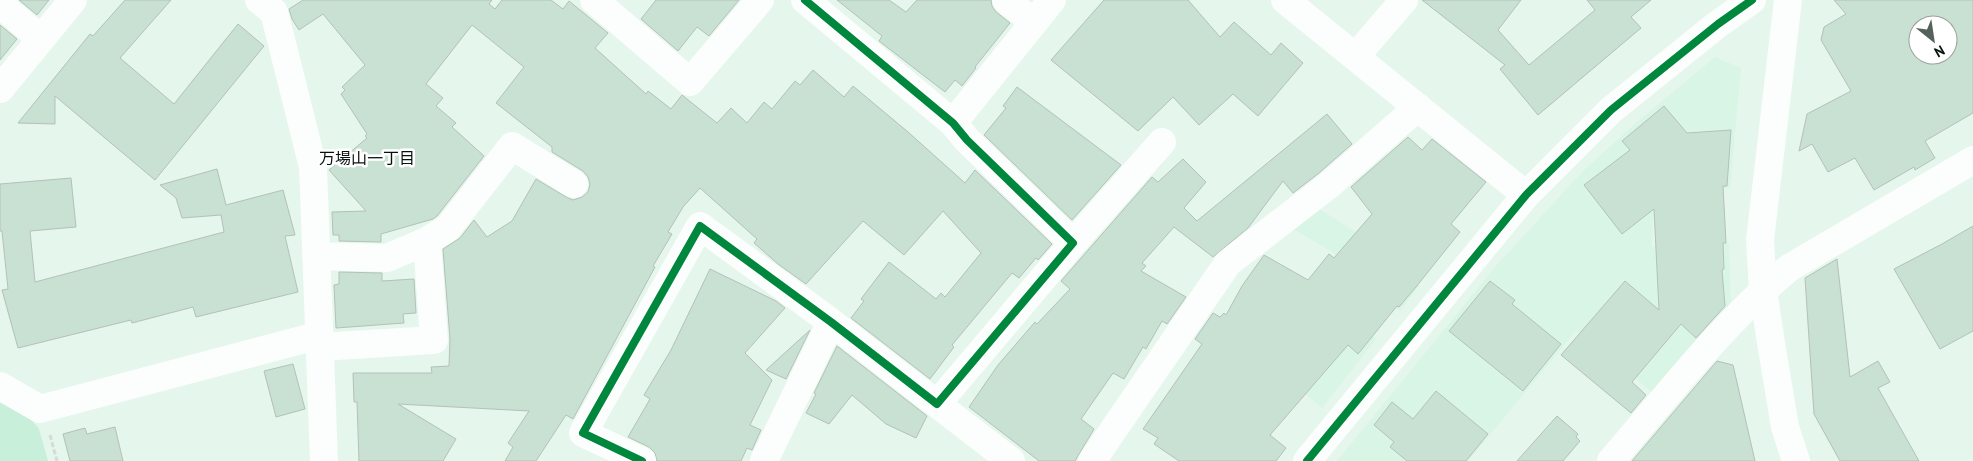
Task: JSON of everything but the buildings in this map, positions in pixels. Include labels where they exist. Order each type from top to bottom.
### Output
[{"type":"street","points":[[0,88],[72,0]]},
{"type":"street","points":[[260,0],[274,12],[313,167],[324,461]]},
{"type":"street","points":[[594,0],[690,82],[760,0]]},
{"type":"street","points":[[805,0],[953,123],[967,140],[1073,243]]},
{"type":"street","points":[[1006,0],[1033,22]]},
{"type":"street","points":[[953,123],[1052,0]]},
{"type":"street","points":[[1285,0],[1526,195]]},
{"type":"street","points":[[1356,56],[1404,0]]},
{"type":"street","points":[[1308,461],[1526,195],[1611,110],[1718,24],[1752,0]]},
{"type":"street","points":[[1788,0],[1760,240],[1763,290],[1785,427],[1796,461]]},
{"type":"street","points":[[0,4],[41,39]]},
{"type":"street","points":[[1092,461],[1228,263],[1329,186],[1418,107]]},
{"type":"street","points":[[937,404],[1073,243],[1162,142]]},
{"type":"street","points":[[316,256],[387,258],[427,241],[448,228],[512,146],[574,184]]},
{"type":"street","points":[[1611,461],[1710,345],[1763,290],[1789,268],[1973,160]]},
{"type":"street","points":[[642,461],[583,433],[700,226],[831,322],[1011,461]]},
{"type":"street","points":[[0,386],[40,409],[320,341],[434,340],[427,241]]},
{"type":"street","points":[[764,461],[831,322]]},
{"type":"shaded area","points":[[1715,57],[1741,68],[1730,188],[1654,193],[1652,247],[1729,243],[1731,308],[1656,395],[1576,331],[1468,461],[1337,461],[1496,266],[1583,171],[1637,122]]},
{"type":"shaded area","points":[[1311,204],[1354,231],[1419,286],[1400,311],[1331,251],[1286,225]]},
{"type":"shaded area","points":[[1334,304],[1376,339],[1322,408],[1255,353]]},
{"type":"shaded area","points":[[0,401],[30,418],[39,429],[48,461],[0,461]]},
{"type":"cycle path","points":[[642,461],[583,433],[700,226],[831,322],[937,404],[1073,243],[967,140],[953,123],[805,0]]},
{"type":"cycle path","points":[[1307,461],[1526,195],[1611,110],[1718,24],[1752,0]]},
{"type":"district","name":"万場山一丁目","points":[[367,158]]}]
